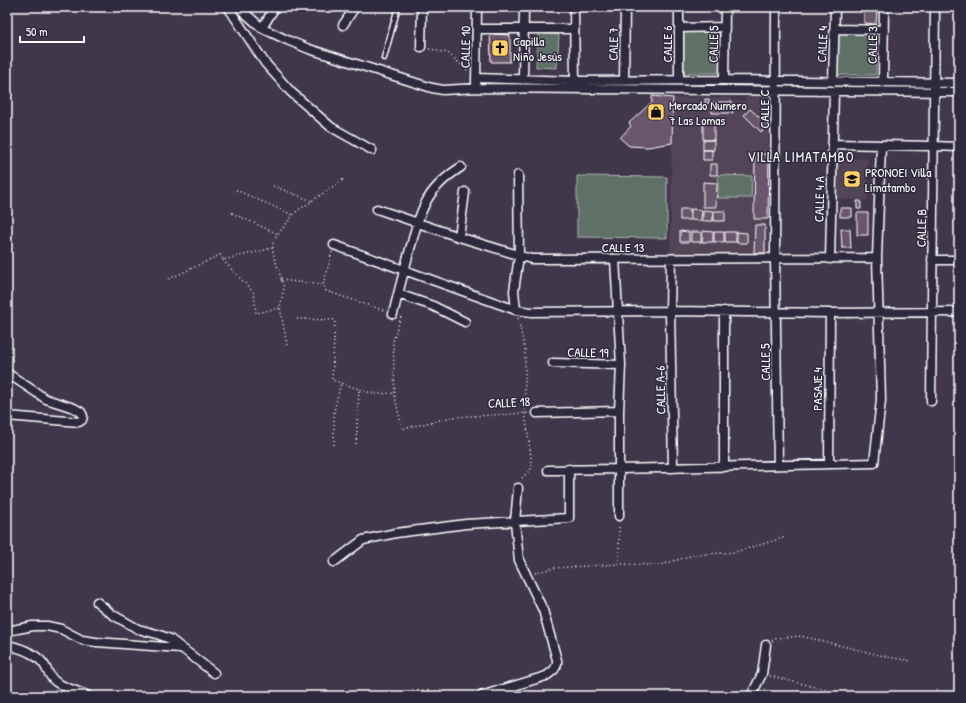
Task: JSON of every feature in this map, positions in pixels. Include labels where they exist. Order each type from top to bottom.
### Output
[{"type":"street","points":[[228,7],[265,63],[291,92],[331,127],[372,150]]},
{"type":"street","points":[[238,7],[262,28],[309,49],[432,88],[443,90],[477,88],[959,92]]},
{"type":"street","points":[[262,28],[275,7]]},
{"type":"street","points":[[343,25],[355,7]]},
{"type":"street","points":[[421,47],[422,7]]},
{"type":"street","name":"CALLE 10","points":[[477,7],[477,88]]},
{"type":"street","points":[[523,80],[524,7]]},
{"type":"street","points":[[574,7],[575,81]]},
{"type":"street","name":"CALE 7","points":[[624,81],[625,7]]},
{"type":"street","name":"CALLE 6","points":[[679,7],[679,80]]},
{"type":"street","name":"CALLE 5","points":[[724,80],[725,7]]},
{"type":"street","name":"CALLE C","points":[[775,259],[776,7]]},
{"type":"street","name":"CALLE 4","points":[[833,82],[835,7]]},
{"type":"street","name":"CALLE 3","points":[[883,83],[884,7]]},
{"type":"street","name":"CALLE B","points":[[931,401],[935,7]]},
{"type":"street","points":[[679,28],[725,27]]},
{"type":"street","points":[[477,28],[574,29]]},
{"type":"street","points":[[835,29],[884,30]]},
{"type":"street","points":[[476,78],[575,81],[724,80],[959,83]]},
{"type":"street","name":"CALLE 4 A","points":[[830,259],[834,92]]},
{"type":"street","points":[[832,144],[959,147]]},
{"type":"street","points":[[548,470],[874,463],[881,400],[877,258],[881,145]]},
{"type":"street","points":[[394,314],[404,269],[425,204],[445,178],[461,167]]},
{"type":"street","points":[[516,310],[514,291],[519,256],[518,175]]},
{"type":"street","points":[[459,237],[465,192]]},
{"type":"street","name":"CALLE 13","points":[[377,209],[459,237],[531,259],[877,258]]},
{"type":"street","points":[[334,245],[516,310],[531,312],[959,312]]},
{"type":"street","points":[[616,259],[621,365],[619,411],[619,516]]},
{"type":"street","name":"CALLE A-6","points":[[671,259],[670,311],[673,468]]},
{"type":"street","name":"CALLE 5","points":[[775,259],[778,466]]},
{"type":"street","points":[[932,260],[959,260]]},
{"type":"street","points":[[398,294],[433,306],[464,322]]},
{"type":"street","points":[[724,312],[724,467]]},
{"type":"street","name":"PASAJE 4","points":[[829,464],[830,313]]},
{"type":"street","name":"CALLE 19","points":[[553,363],[621,365]]},
{"type":"street","points":[[7,373],[46,400],[74,408],[81,412],[83,416],[82,420],[79,422],[7,416]]},
{"type":"street","name":"CALLE 18","points":[[537,413],[619,411]]},
{"type":"street","points":[[334,562],[363,540],[396,533],[466,524],[569,518],[569,469]]},
{"type":"street","points":[[481,696],[546,676],[558,665],[558,660],[543,610],[519,560],[515,522],[518,488]]},
{"type":"street","points":[[97,602],[113,615],[138,629],[170,639],[214,673]]},
{"type":"street","points":[[7,631],[33,626],[47,626],[61,629],[82,640],[180,648]]},
{"type":"street","points":[[7,645],[18,647],[28,652],[40,660],[49,675],[56,682],[88,696]]},
{"type":"street","points":[[751,696],[762,674],[766,645]]},
{"type":"street","points":[[510,687],[513,696]]},
{"type":"street","points":[[7,695],[16,696]]},
{"type":"lane","points":[[384,58],[398,7]]},
{"type":"path","points":[[421,47],[448,54],[476,78]]},
{"type":"path","points":[[287,346],[280,307],[284,287],[273,253],[273,240],[296,212],[344,180]]},
{"type":"path","points":[[272,186],[312,201]]},
{"type":"path","points":[[236,190],[293,215]]},
{"type":"path","points":[[232,213],[278,234]]},
{"type":"path","points":[[297,319],[335,320],[332,380],[374,394],[395,393],[393,341],[402,317],[326,291],[323,285],[334,245]]},
{"type":"path","points":[[223,260],[273,248]]},
{"type":"path","points":[[169,279],[220,255],[254,293],[256,313],[280,307]]},
{"type":"path","points":[[282,280],[323,285]]},
{"type":"path","points":[[516,310],[526,350],[525,412],[532,465],[531,469],[519,482],[518,488]]},
{"type":"path","points":[[334,445],[334,411],[341,382]]},
{"type":"path","points":[[356,444],[359,389]]},
{"type":"path","name":"CALLE 18","points":[[395,393],[402,429],[453,417],[525,412],[537,413]]},
{"type":"path","points":[[619,516],[619,564]]},
{"type":"path","points":[[527,575],[553,568],[619,564],[661,565],[693,555],[735,552],[786,537]]},
{"type":"path","points":[[766,645],[777,638],[801,636],[911,661]]},
{"type":"path","points":[[762,674],[852,696]]},
{"type":"path","points":[[950,696],[959,683]]},
{"type":"shaded area","points":[[747,95],[766,97],[769,100],[767,254],[670,253],[673,98],[730,98],[734,101],[744,101]]},
{"type":"shaded area","name":"PRONOEI Villa Limatambo","points":[[837,159],[868,159],[867,200],[837,199]]},
{"type":"green space","points":[[683,31],[720,32],[720,73],[683,73]]},
{"type":"green space","points":[[836,31],[876,31],[876,75],[837,75]]},
{"type":"green space","points":[[538,33],[559,35],[557,68],[536,67]]},
{"type":"green space","points":[[718,175],[752,176],[751,198],[718,198]]},
{"type":"green space","points":[[577,176],[667,177],[667,238],[577,237]]},
{"type":"building","points":[[864,7],[877,7],[876,24],[864,23]]},
{"type":"building","name":"Capilla Niño Jesús","points":[[490,34],[510,35],[510,62],[491,62]]},
{"type":"building","name":"Mercado Numero 7 Las Lomas","points":[[652,96],[673,98],[672,143],[648,147],[629,146],[620,138],[631,126],[629,123],[652,102]]},
{"type":"building","points":[[705,99],[709,99],[709,103],[705,103]]},
{"type":"building","points":[[712,102],[732,102],[733,113],[712,113]]},
{"type":"building","points":[[750,109],[768,125],[761,132],[744,115]]},
{"type":"building","points":[[703,120],[714,120],[714,140],[703,140]]},
{"type":"building","points":[[703,140],[714,140],[714,150],[703,150]]},
{"type":"building","points":[[703,150],[712,150],[712,160],[703,160]]},
{"type":"building","points":[[755,154],[769,154],[768,219],[754,219]]},
{"type":"building","points":[[710,164],[717,164],[717,175],[710,175]]},
{"type":"building","points":[[703,182],[717,183],[716,207],[703,207]]},
{"type":"building","points":[[857,201],[861,201],[861,209],[857,209]]},
{"type":"building","points":[[840,208],[852,208],[852,217],[840,217]]},
{"type":"building","points":[[680,209],[690,209],[690,220],[680,220]]},
{"type":"building","points":[[691,209],[702,210],[701,221],[691,220]]},
{"type":"building","points":[[703,210],[713,211],[713,221],[703,221]]},
{"type":"building","points":[[714,211],[725,211],[725,221],[714,221]]},
{"type":"building","points":[[857,213],[868,213],[868,235],[857,235]]},
{"type":"building","points":[[755,225],[765,225],[765,253],[754,253]]},
{"type":"building","points":[[841,229],[850,229],[851,248],[842,248]]},
{"type":"building","points":[[680,231],[689,232],[689,242],[680,242]]},
{"type":"building","points":[[703,231],[713,232],[713,242],[702,242]]},
{"type":"building","points":[[691,232],[701,232],[701,242],[691,242]]},
{"type":"building","points":[[714,232],[724,232],[724,242],[714,242]]},
{"type":"building","points":[[725,232],[736,232],[736,242],[725,242]]},
{"type":"building","points":[[737,232],[747,233],[747,243],[737,243]]},
{"type":"place","name":"Capilla Niño Jesús","points":[[500,48]]},
{"type":"place","name":"Mercado Numero 7 Las Lomas","points":[[656,112]]},
{"type":"place","name":"PRONOEI Villa Limatambo","points":[[852,179]]},
{"type":"district","name":"VILLA LIMATAMBO","points":[[801,156]]}]
